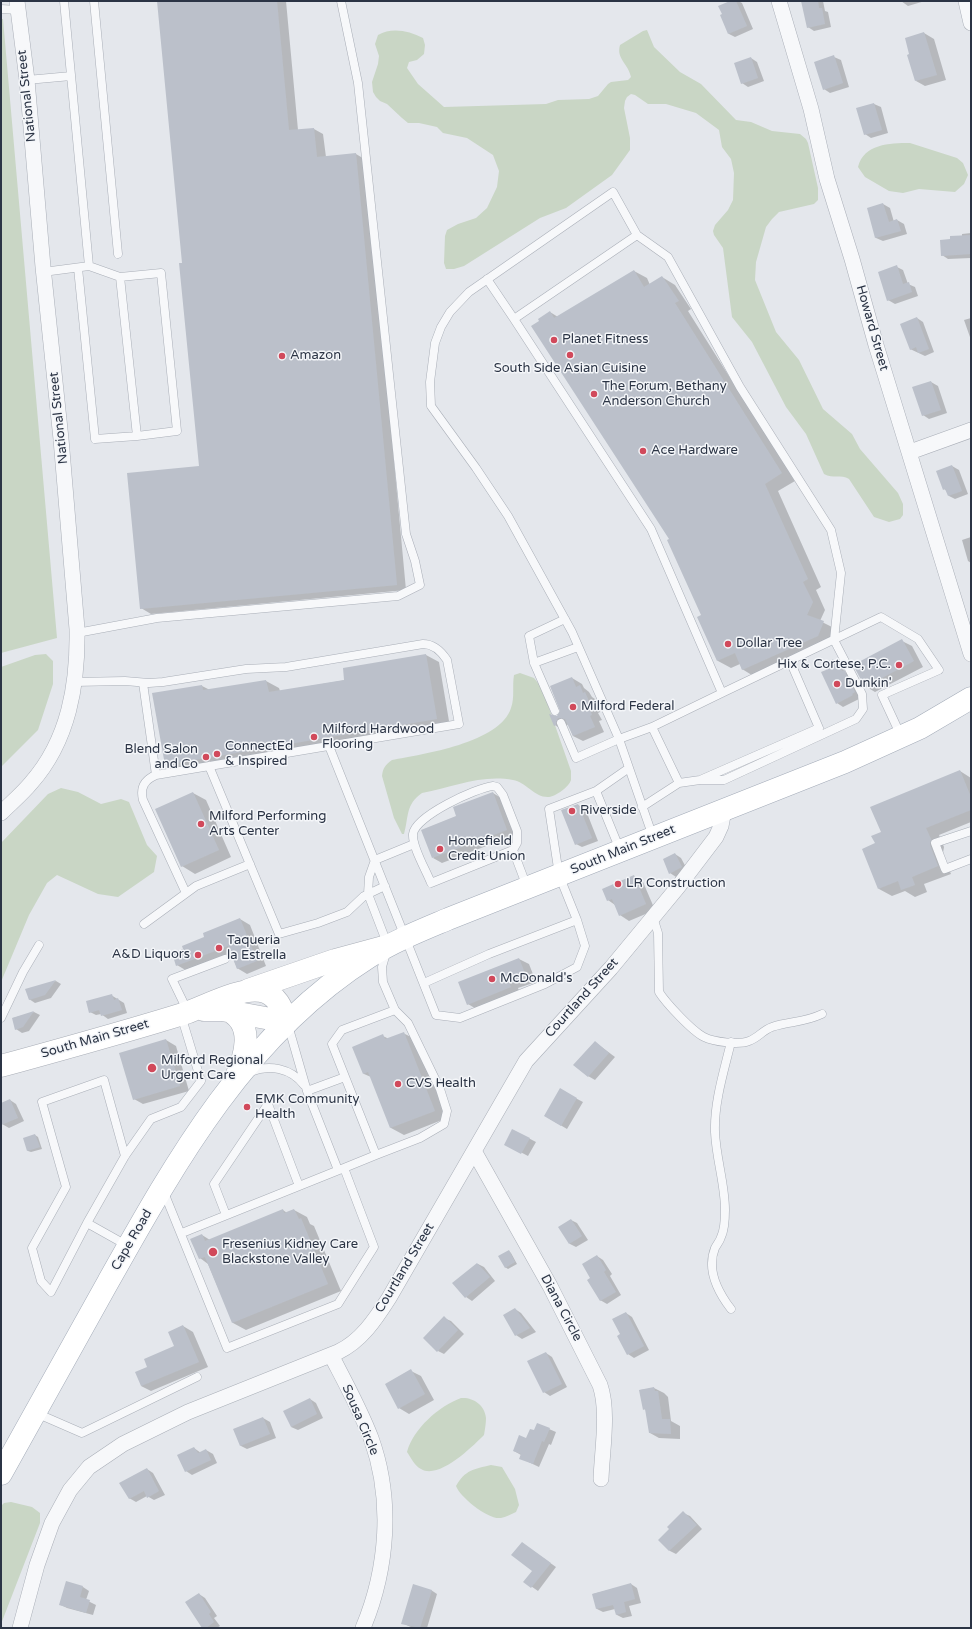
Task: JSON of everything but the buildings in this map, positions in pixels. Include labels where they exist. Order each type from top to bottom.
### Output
[{"type":"main road","name":"South Main Street","points":[[287,1022],[339,978],[368,958],[397,942],[559,875],[844,762],[920,728],[971,698]]},
{"type":"main road","points":[[241,992],[335,960],[397,942]]},
{"type":"main road","name":"South Main Street","points":[[1,1066],[184,1013],[241,992],[259,991],[272,996],[280,1003],[287,1022]]},
{"type":"main road","name":"South Main Street","points":[[184,1013],[212,1009],[228,1010],[287,1022]]},
{"type":"main road","points":[[228,1010],[236,1015],[241,1021],[245,1035],[243,1058],[235,1079]]},
{"type":"main road","name":"Cape Road","points":[[1,1474],[162,1188],[214,1107],[235,1079],[264,1045],[287,1022]]},
{"type":"street","name":"Howard Street","points":[[779,1],[810,109],[827,179],[852,259],[878,352],[910,452],[937,547],[971,654]]},
{"type":"street","points":[[966,1],[971,23]]},
{"type":"street","name":"National Street","points":[[1,813],[32,782],[55,748],[66,722],[72,702],[78,657],[61,439],[43,272],[27,80],[17,6]]},
{"type":"street","points":[[910,452],[971,430]]},
{"type":"street","name":"Courtland Street","points":[[20,1628],[41,1554],[52,1523],[70,1490],[89,1467],[123,1444],[188,1412],[331,1355],[356,1341],[383,1309],[530,1056],[611,968],[678,887],[716,837],[721,826],[724,810]]},
{"type":"street","name":"Diana Circle","points":[[474,1151],[550,1286],[600,1384],[603,1395],[604,1409],[601,1479]]},
{"type":"street","name":"Sousa Circle","points":[[331,1355],[370,1437],[380,1470],[384,1501],[385,1532],[382,1561],[373,1600],[363,1628]]},
{"type":"lane","points":[[64,1],[89,266]]},
{"type":"lane","points":[[94,1],[118,254]]},
{"type":"lane","points":[[77,633],[157,618],[398,596],[420,585],[415,561],[406,534],[358,83],[342,1]]},
{"type":"lane","points":[[1,9],[17,6]]},
{"type":"lane","points":[[27,80],[71,76]]},
{"type":"lane","points":[[642,807],[679,783],[700,780],[724,780],[856,719],[863,709],[862,694],[834,640],[841,573],[831,530],[740,386],[668,257],[637,235],[614,192],[469,292],[450,312],[441,327],[435,343],[430,382],[431,406],[476,468],[508,516],[565,619],[619,739],[642,807],[653,838]]},
{"type":"lane","points":[[514,319],[637,235]]},
{"type":"lane","points":[[43,272],[89,266],[120,278],[161,272],[177,431],[95,439],[78,268]]},
{"type":"lane","points":[[120,278],[137,436]]},
{"type":"lane","points":[[487,279],[651,529],[722,693]]},
{"type":"lane","points":[[561,723],[576,758],[619,739],[652,727],[881,617],[918,639],[939,670],[882,695],[901,737]]},
{"type":"lane","points":[[555,711],[534,663],[529,636],[565,619]]},
{"type":"lane","points":[[74,682],[163,682],[246,669],[286,667],[423,644],[431,645],[443,653],[448,663],[459,724],[156,775],[145,782],[142,790],[143,800],[186,894]]},
{"type":"lane","points":[[534,663],[578,646]]},
{"type":"lane","points":[[700,780],[819,728],[790,661]]},
{"type":"lane","points":[[143,682],[156,775]]},
{"type":"lane","points":[[652,727],[679,783]]},
{"type":"lane","points":[[182,1233],[420,1138],[444,1124],[447,1111],[440,1089],[408,1023],[395,1010],[382,975],[383,960],[397,942],[386,886],[329,746]]},
{"type":"lane","points":[[209,766],[279,934],[318,923],[347,912],[368,894],[386,886]]},
{"type":"lane","points":[[375,860],[368,883],[368,894],[424,983],[436,1015],[460,1018],[545,984],[577,967],[586,946],[559,875],[549,809],[596,791],[629,768]]},
{"type":"lane","points":[[493,786],[497,787],[503,795],[517,831],[517,843],[512,850],[431,883],[414,844],[413,833],[421,821],[451,802],[493,786]]},
{"type":"lane","points":[[596,791],[621,851]]},
{"type":"lane","points":[[971,831],[935,843],[945,869],[971,859]]},
{"type":"lane","points":[[375,860],[414,844]]},
{"type":"lane","points":[[512,850],[527,888]]},
{"type":"lane","points":[[144,924],[196,886],[250,864]]},
{"type":"lane","points":[[653,917],[658,933],[659,992],[698,1034],[711,1040],[744,1043],[756,1038],[766,1029],[773,1026],[803,1022],[822,1014]]},
{"type":"lane","points":[[424,983],[489,954],[577,920]]},
{"type":"lane","points":[[1,1018],[23,972],[39,944]]},
{"type":"lane","points":[[125,1156],[104,1080],[42,1102],[66,1187],[32,1248],[41,1281],[51,1292],[87,1223],[125,1156],[151,1119],[181,1107],[201,1081],[184,1013],[172,979],[225,960]]},
{"type":"lane","points":[[376,1155],[332,1044],[342,1030],[395,1010]]},
{"type":"lane","points":[[162,1188],[182,1233],[227,1348],[338,1304],[374,1247],[308,1090],[287,1022]]},
{"type":"lane","points":[[731,1042],[715,1118],[726,1216],[724,1229],[715,1248],[712,1268],[718,1290],[731,1309]]},
{"type":"lane","points":[[235,1079],[241,1075],[259,1069],[279,1069],[295,1075],[308,1090]]},
{"type":"lane","points":[[308,1090],[345,1077]]},
{"type":"lane","points":[[226,1215],[214,1184],[268,1104],[299,1186]]},
{"type":"lane","points":[[87,1223],[128,1246]]},
{"type":"lane","points":[[35,1413],[82,1433],[197,1377]]},
{"type":"green space","points":[[1,19],[3,19],[57,638],[1,653]]},
{"type":"green space","points":[[647,30],[654,47],[680,72],[701,84],[736,120],[751,122],[772,131],[800,134],[806,139],[818,188],[818,200],[814,204],[779,212],[772,219],[766,227],[756,262],[755,280],[776,332],[799,360],[823,409],[852,434],[860,449],[898,493],[903,504],[903,515],[900,519],[889,522],[874,517],[849,479],[824,474],[806,434],[786,407],[752,342],[732,317],[723,248],[713,231],[715,225],[728,210],[733,200],[734,173],[731,159],[722,147],[719,130],[696,113],[666,104],[648,104],[631,94],[625,101],[624,108],[630,138],[630,150],[612,175],[566,208],[540,218],[464,266],[454,269],[446,269],[444,263],[445,236],[447,230],[458,224],[476,218],[487,208],[497,187],[499,171],[493,155],[467,138],[443,133],[437,127],[419,123],[408,123],[387,104],[380,101],[376,97],[373,92],[372,82],[378,64],[379,56],[375,44],[378,35],[389,31],[400,31],[412,33],[423,38],[425,45],[424,54],[417,60],[409,62],[407,68],[418,84],[444,107],[546,104],[558,100],[589,99],[598,96],[611,82],[628,80],[631,77],[630,72],[621,58],[619,50],[620,45]]},
{"type":"green space","points":[[910,143],[957,158],[963,163],[968,175],[964,184],[955,192],[919,189],[903,193],[889,191],[865,177],[858,167],[861,159],[872,149],[878,146]]},
{"type":"green space","points":[[46,654],[53,661],[53,684],[38,730],[1,767],[1,667],[35,655]]},
{"type":"green space","points":[[520,673],[534,678],[542,688],[571,771],[570,783],[562,791],[549,797],[544,797],[535,793],[518,781],[501,779],[479,780],[422,793],[410,807],[404,834],[402,834],[394,818],[382,776],[385,767],[392,760],[459,745],[492,730],[504,720],[511,708],[513,700],[514,675]]},
{"type":"green space","points":[[61,788],[78,792],[101,804],[121,799],[129,802],[147,845],[157,856],[154,872],[118,897],[98,894],[57,875],[47,883],[29,915],[1,982],[1,843],[48,794]]},
{"type":"green space","points":[[461,1398],[474,1400],[483,1409],[486,1418],[484,1435],[464,1453],[446,1466],[437,1470],[428,1471],[419,1468],[407,1452],[410,1443],[428,1419],[444,1407]]},
{"type":"green space","points":[[491,1465],[502,1467],[515,1489],[519,1505],[516,1512],[501,1518],[495,1518],[482,1512],[463,1496],[456,1486],[459,1481],[470,1471]]},
{"type":"green space","points":[[11,1502],[32,1507],[40,1513],[40,1523],[1,1624],[1,1506],[4,1503]]},
{"type":"place","name":"Planet Fitness","points":[[554,340]]},
{"type":"place","name":"South Side Asian Cuisine","points":[[570,355]]},
{"type":"place","name":"Amazon","points":[[282,356]]},
{"type":"place","name":"The Forum, Bethany Anderson Church","points":[[594,394]]},
{"type":"place","name":"Ace Hardware","points":[[643,451]]},
{"type":"place","name":"Dollar Tree","points":[[728,644]]},
{"type":"place","name":"Hix & Cortese, P.C.","points":[[899,665]]},
{"type":"place","name":"Dunkin'","points":[[837,684]]},
{"type":"place","name":"Milford Federal","points":[[573,707]]},
{"type":"place","name":"Milford Hardwood Flooring","points":[[314,737]]},
{"type":"place","name":"ConnectEd & Inspired","points":[[217,754]]},
{"type":"place","name":"Blend Salon and Co","points":[[206,757]]},
{"type":"place","name":"Riverside","points":[[572,811]]},
{"type":"place","name":"Milford Performing Arts Center","points":[[201,824]]},
{"type":"place","name":"Homefield Credit Union","points":[[440,849]]},
{"type":"place","name":"LR Construction","points":[[618,884]]},
{"type":"place","name":"Taqueria la Estrella","points":[[219,948]]},
{"type":"place","name":"A&D Liquors","points":[[198,955]]},
{"type":"place","name":"McDonald's","points":[[492,979]]},
{"type":"place","name":"Milford Regional Urgent Care","points":[[152,1068]]},
{"type":"place","name":"CVS Health","points":[[398,1084]]},
{"type":"place","name":"EMK Community Health","points":[[247,1107]]},
{"type":"place","name":"Fresenius Kidney Care Blackstone Valley","points":[[213,1252]]}]
